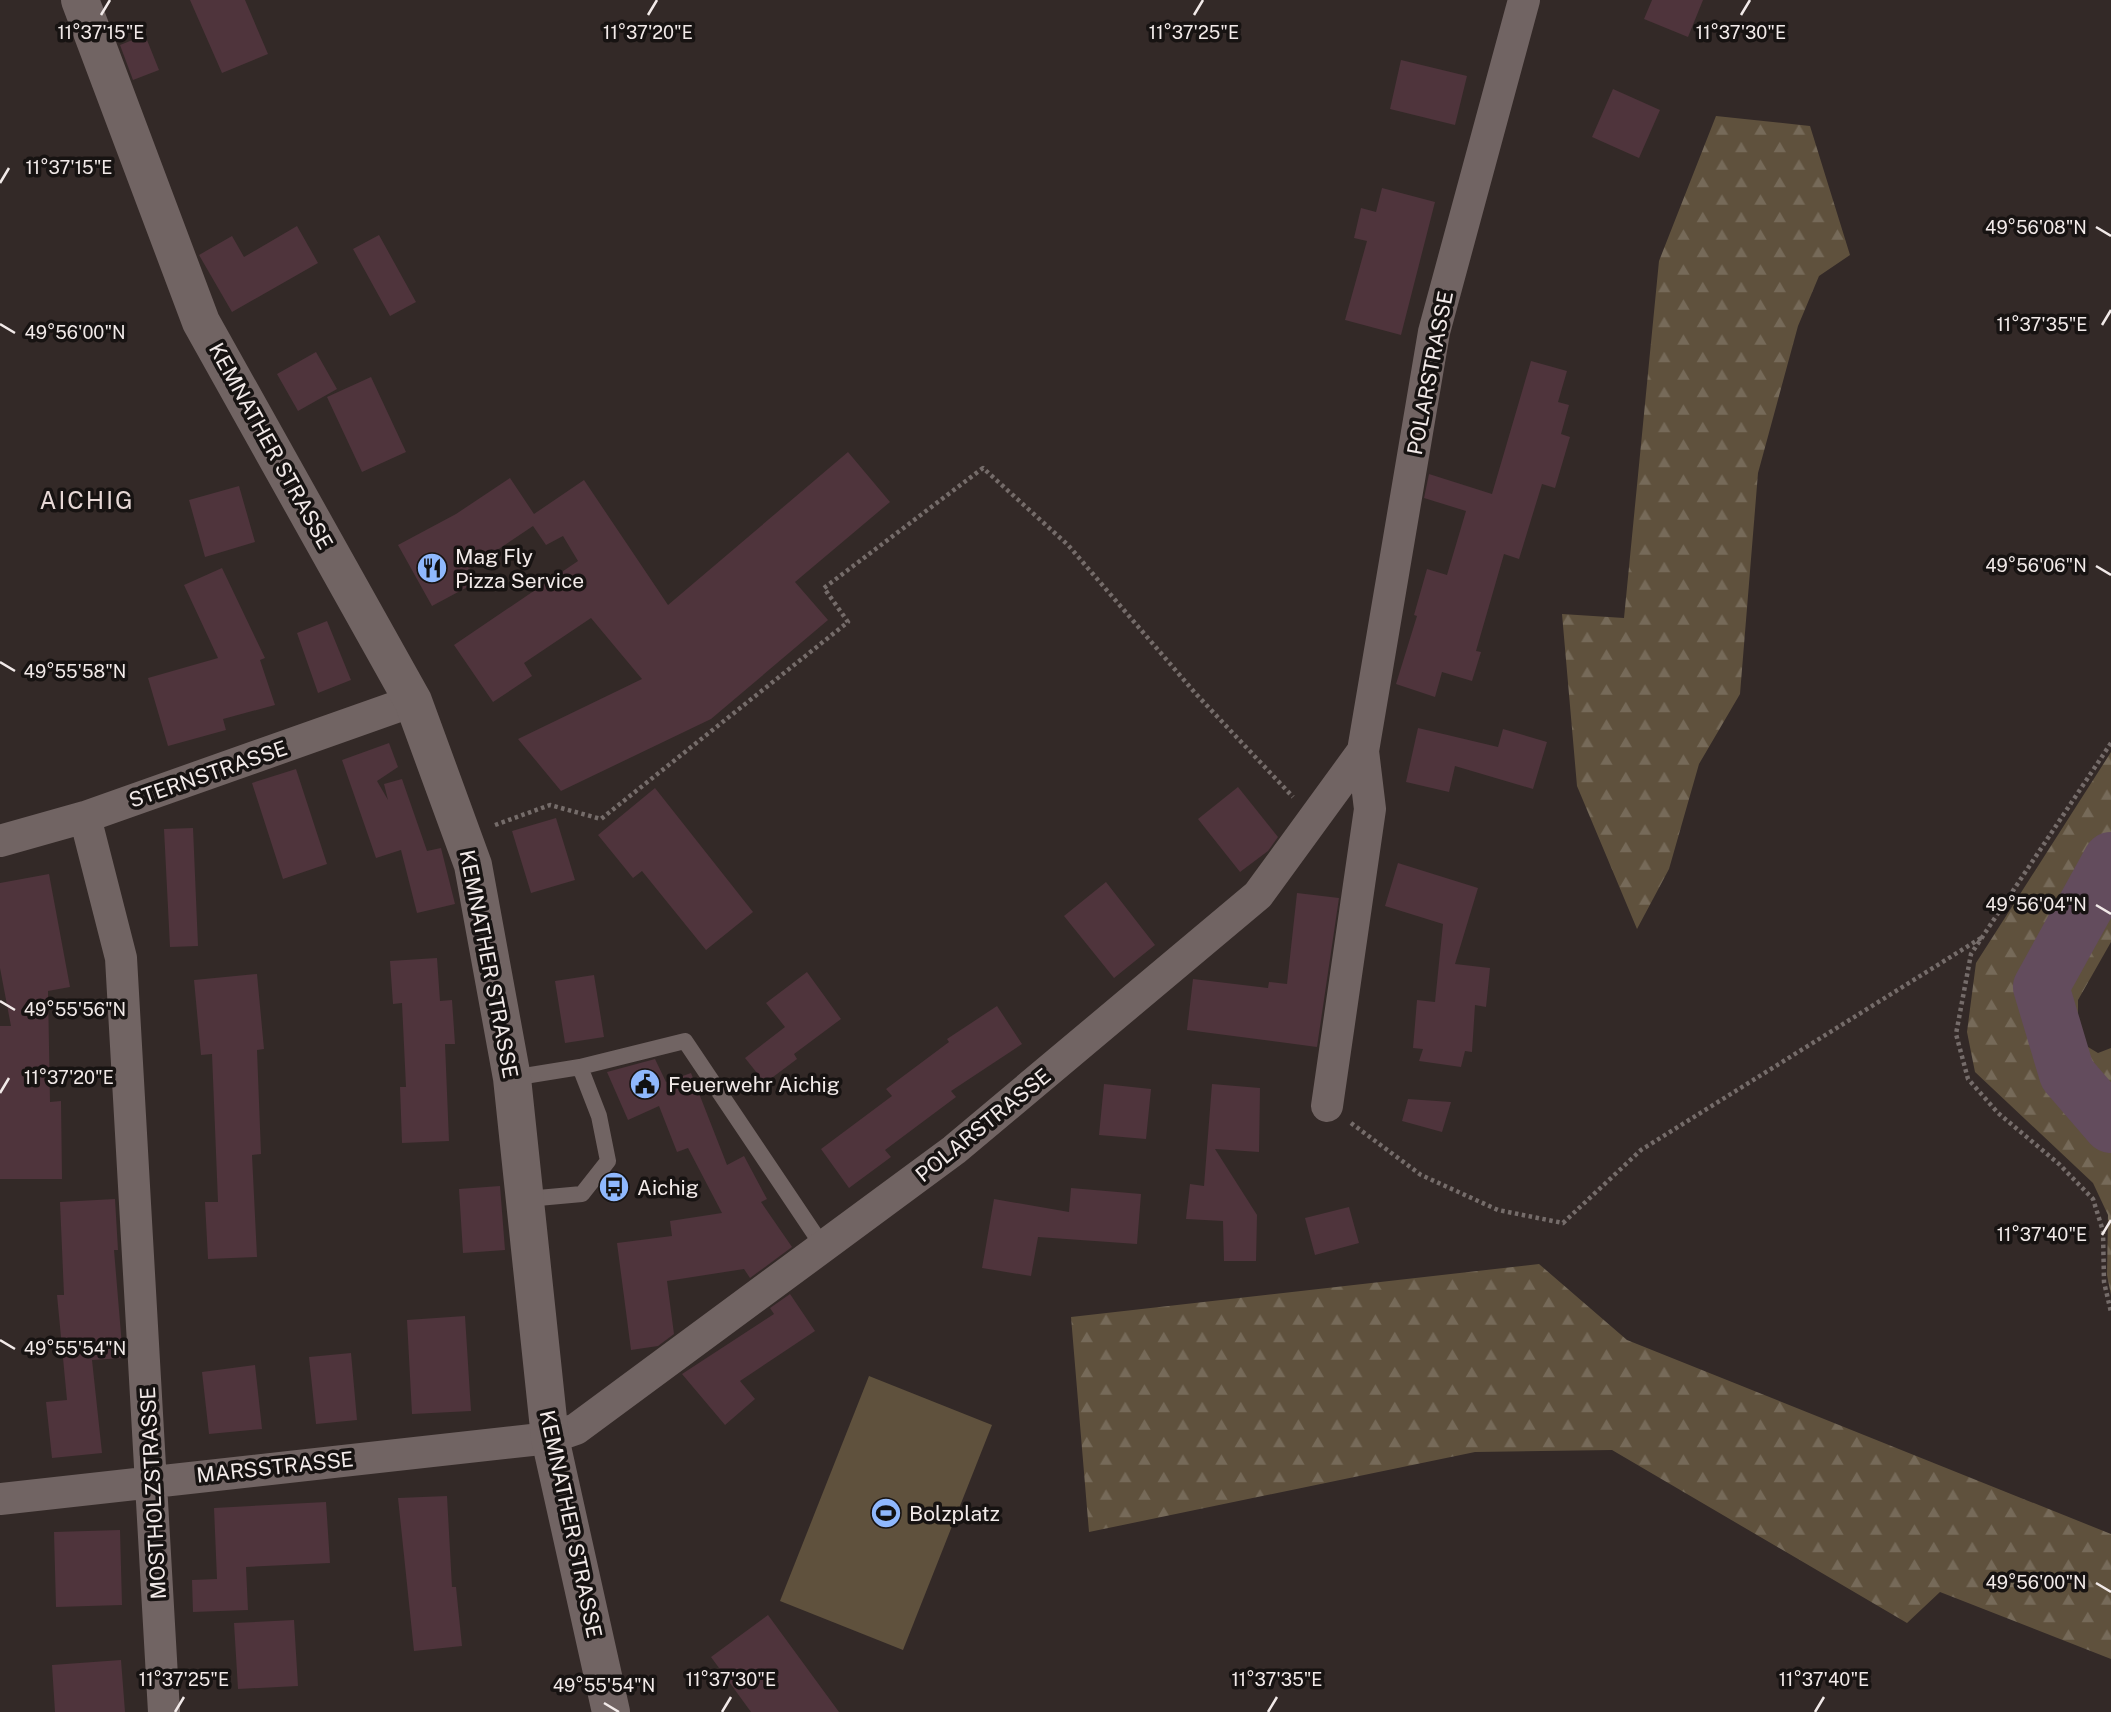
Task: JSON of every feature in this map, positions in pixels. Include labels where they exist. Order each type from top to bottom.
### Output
[{"type":"main road","name":"KEMNATHER STRASSE","points":[[80,0],[201,322],[413,701],[473,865],[512,1078],[527,1199],[550,1438],[611,1712]]},
{"type":"street","name":"POLARSTRASSE","points":[[1327,1106],[1370,809],[1363,751],[1434,332],[1524,0]]},
{"type":"street","name":"STERNSTRASSE","points":[[0,841],[85,817],[413,701]]},
{"type":"street","name":"POLARSTRASSE","points":[[550,1438],[576,1429],[824,1248],[1004,1111],[1195,945],[1258,895],[1363,751]]},
{"type":"street","name":"MOSTHOLZSTRASSE","points":[[85,817],[121,958],[164,1712]]},
{"type":"street","name":"MARSSTRASSE","points":[[0,1499],[152,1480],[550,1438]]},
{"type":"lane","points":[[512,1078],[580,1067],[685,1041],[824,1248]]},
{"type":"lane","points":[[527,1199],[582,1195],[608,1161],[599,1116],[580,1067]]},
{"type":"path","points":[[463,836],[550,805],[601,819],[848,622],[824,588],[983,468],[1068,545],[1196,694],[1313,818]]},
{"type":"path","points":[[2111,743],[1971,954],[1956,1034],[1968,1079],[1998,1113],[2059,1164],[2093,1199],[2103,1231],[2104,1282],[2111,1312]]},
{"type":"path","points":[[1327,1106],[1421,1175],[1498,1210],[1563,1223],[1642,1150],[1981,938]]},
{"type":"green space","points":[[1716,116],[1810,126],[1850,255],[1819,276],[1798,326],[1758,473],[1740,694],[1699,764],[1669,869],[1637,929],[1577,786],[1562,614],[1624,618],[1659,261]]},
{"type":"green space","points":[[2111,752],[2111,942],[2078,1000],[2078,1041],[2098,1053],[2111,1048],[2111,1295],[2107,1275],[2108,1215],[2093,1183],[1975,1072],[1967,1032],[1976,963]]},
{"type":"green space","points":[[1539,1264],[1627,1340],[2111,1534],[2111,1659],[1940,1592],[1907,1623],[1612,1450],[1475,1452],[1089,1532],[1071,1317]]},
{"type":"green space","name":"Bolzplatz","points":[[869,1376],[992,1425],[903,1650],[780,1601]]},
{"type":"building","points":[[190,0],[245,0],[268,54],[222,73]]},
{"type":"building","points":[[1652,0],[1703,0],[1688,37],[1644,19]]},
{"type":"building","points":[[145,35],[159,70],[133,80],[120,45]]},
{"type":"building","points":[[1401,60],[1467,76],[1455,125],[1390,109]]},
{"type":"building","points":[[1613,89],[1660,110],[1639,158],[1592,137]]},
{"type":"building","points":[[1382,188],[1435,202],[1401,335],[1345,320],[1367,241],[1354,238],[1361,208],[1376,212]]},
{"type":"building","points":[[297,226],[318,263],[232,312],[199,255],[232,236],[244,257]]},
{"type":"building","points":[[379,235],[416,302],[390,316],[353,249]]},
{"type":"building","points":[[316,352],[337,389],[298,411],[277,374]]},
{"type":"building","points":[[1531,361],[1567,371],[1558,402],[1569,405],[1561,434],[1570,437],[1555,488],[1542,484],[1519,559],[1504,554],[1476,651],[1481,652],[1472,681],[1442,672],[1435,697],[1396,684],[1417,616],[1414,615],[1427,569],[1447,575],[1466,511],[1424,498],[1429,474],[1492,494]]},
{"type":"building","points":[[371,377],[406,452],[362,472],[327,397]]},
{"type":"building","points":[[848,452],[890,502],[795,582],[828,620],[711,719],[561,791],[518,739],[642,679],[591,618],[524,663],[532,676],[493,702],[454,645],[578,561],[563,536],[546,545],[533,526],[466,571],[473,584],[432,606],[398,545],[456,514],[510,478],[534,514],[584,480],[668,605]]},
{"type":"building","points":[[239,486],[255,542],[205,557],[189,500]]},
{"type":"building","points":[[222,568],[265,658],[260,660],[275,705],[223,719],[226,730],[168,746],[148,678],[218,658],[184,585]]},
{"type":"building","points":[[327,621],[351,680],[318,693],[297,633]]},
{"type":"building","points":[[1418,728],[1498,747],[1503,729],[1547,742],[1533,789],[1455,766],[1449,792],[1406,782]]},
{"type":"building","points":[[389,743],[398,767],[377,781],[388,800],[384,784],[402,779],[427,851],[441,848],[455,904],[417,913],[401,850],[376,858],[342,760]]},
{"type":"building","points":[[296,769],[327,864],[283,879],[252,783]]},
{"type":"building","points":[[1238,787],[1278,837],[1268,851],[1240,872],[1198,819]]},
{"type":"building","points":[[655,788],[753,912],[706,950],[642,871],[633,878],[598,835]]},
{"type":"building","points":[[556,818],[575,880],[531,893],[512,831]]},
{"type":"building","points":[[193,828],[198,946],[170,947],[164,829]]},
{"type":"building","points":[[1398,863],[1478,888],[1455,964],[1490,968],[1486,1007],[1475,1005],[1472,1052],[1465,1051],[1461,1067],[1419,1061],[1423,1049],[1413,1048],[1417,1000],[1435,1002],[1443,924],[1385,906]]},
{"type":"building","points":[[49,874],[70,987],[48,991],[50,1102],[61,1101],[62,1179],[0,1179],[0,1026],[11,1026],[0,968],[0,883]]},
{"type":"building","points":[[1106,882],[1155,945],[1114,978],[1064,916]]},
{"type":"building","points":[[1297,893],[1339,898],[1317,1047],[1187,1030],[1193,979],[1268,988],[1269,982],[1287,984]]},
{"type":"building","points":[[437,958],[440,1001],[452,1000],[455,1044],[445,1044],[449,1141],[402,1143],[400,1087],[406,1087],[402,1003],[393,1004],[390,961]]},
{"type":"building","points":[[807,972],[841,1019],[794,1054],[797,1059],[765,1083],[745,1058],[785,1027],[766,1003]]},
{"type":"building","points":[[257,974],[264,1049],[257,1050],[261,1154],[252,1155],[257,1257],[208,1259],[205,1202],[218,1202],[212,1054],[201,1055],[194,980]]},
{"type":"building","points":[[594,975],[604,1037],[565,1043],[555,981]]},
{"type":"building","points":[[997,1006],[1022,1044],[951,1091],[956,1097],[885,1150],[891,1157],[849,1188],[821,1149],[892,1096],[886,1089],[949,1042],[947,1039]]},
{"type":"building","points":[[655,1059],[666,1082],[691,1073],[727,1165],[744,1156],[767,1199],[761,1202],[792,1247],[750,1278],[744,1269],[667,1281],[674,1334],[658,1346],[631,1350],[617,1243],[672,1236],[670,1221],[722,1213],[688,1148],[677,1152],[659,1106],[628,1120],[607,1072]]},
{"type":"building","points":[[1104,1084],[1151,1089],[1146,1139],[1099,1135]]},
{"type":"building","points":[[1212,1084],[1260,1088],[1259,1152],[1215,1149],[1257,1215],[1256,1261],[1224,1261],[1223,1221],[1186,1219],[1190,1184],[1204,1186]]},
{"type":"building","points":[[1408,1099],[1451,1102],[1442,1132],[1402,1121]]},
{"type":"building","points":[[500,1186],[505,1250],[463,1253],[459,1189]]},
{"type":"building","points":[[1071,1188],[1141,1194],[1137,1244],[1038,1237],[1031,1276],[982,1268],[994,1199],[1069,1212]]},
{"type":"building","points":[[115,1199],[118,1250],[114,1250],[123,1358],[92,1360],[102,1453],[52,1458],[46,1402],[67,1400],[57,1295],[64,1295],[60,1202]]},
{"type":"building","points":[[1349,1207],[1359,1243],[1315,1255],[1305,1218]]},
{"type":"building","points":[[790,1294],[815,1331],[740,1381],[755,1399],[725,1425],[682,1374],[774,1314],[770,1308]]},
{"type":"building","points":[[465,1316],[471,1411],[412,1414],[407,1320]]},
{"type":"building","points":[[351,1353],[357,1420],[316,1424],[309,1357]]},
{"type":"building","points":[[255,1365],[262,1429],[209,1434],[202,1372]]},
{"type":"building","points":[[447,1496],[452,1587],[456,1587],[462,1646],[414,1651],[398,1498]]},
{"type":"building","points":[[326,1502],[330,1563],[246,1567],[248,1610],[193,1612],[192,1580],[217,1579],[214,1508]]},
{"type":"building","points":[[120,1530],[122,1605],[56,1607],[54,1532]]},
{"type":"building","points":[[768,1615],[839,1712],[751,1712],[711,1657]]},
{"type":"building","points":[[294,1620],[298,1686],[238,1689],[234,1623]]},
{"type":"building","points":[[121,1660],[125,1712],[55,1712],[52,1665]]},
{"type":"waterway","points":[[2111,860],[2041,987],[2067,1074],[2111,1125]]},
{"type":"place","name":"Mag Fly Pizza Service","points":[[432,568]]},
{"type":"place","name":"Feuerwehr Aichig","points":[[645,1084]]},
{"type":"place","name":"Aichig","points":[[614,1187]]},
{"type":"place","name":"Bolzplatz","points":[[886,1513]]},
{"type":"district","name":"AICHIG","points":[[87,500]]}]
